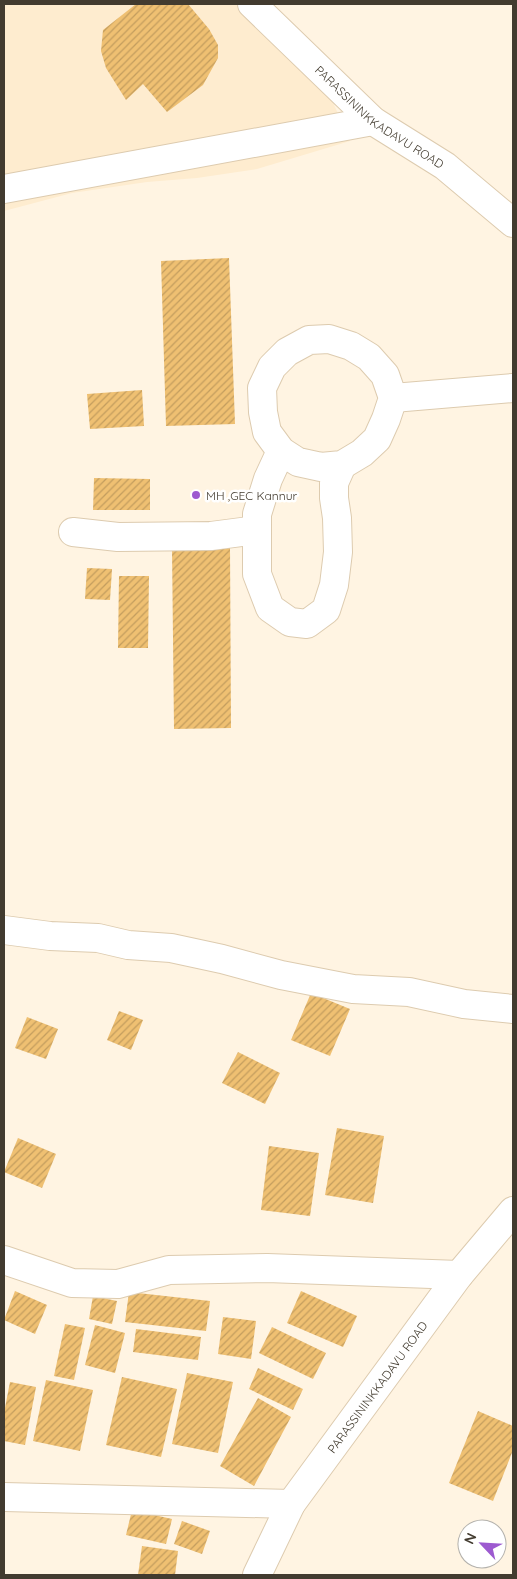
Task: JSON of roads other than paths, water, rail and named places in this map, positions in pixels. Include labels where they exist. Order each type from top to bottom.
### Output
[{"type":"street","name":"PARASSININKKADAVU ROAD","points":[[252,4],[373,121],[444,166],[512,220]]},
{"type":"street","points":[[4,189],[373,121]]},
{"type":"street","points":[[329,339],[351,346],[368,357],[384,375],[393,398],[377,439],[362,453],[342,465],[321,467],[298,462],[281,451],[267,432],[263,412],[262,388],[272,367],[287,352],[309,340],[329,339]]},
{"type":"street","points":[[393,398],[513,388]]},
{"type":"street","points":[[281,451],[268,479],[257,514],[257,574],[270,608],[290,622],[307,624],[326,610],[334,585],[338,552],[334,483],[342,465]]},
{"type":"street","points":[[73,532],[118,538],[211,536],[257,530]]},
{"type":"street","points":[[4,930],[50,936],[98,938],[128,945],[171,948],[281,975],[353,988],[409,992],[464,1004],[513,1009]]},
{"type":"street","name":"PARASSININKKADAVU ROAD","points":[[257,1575],[292,1504],[458,1275],[513,1211]]},
{"type":"street","points":[[4,1260],[72,1283],[118,1284],[169,1270],[267,1268],[458,1275]]},
{"type":"street","points":[[4,1497],[292,1504]]},
{"type":"place","name":"MH ,GEC Kannur","points":[[196,495]]}]
